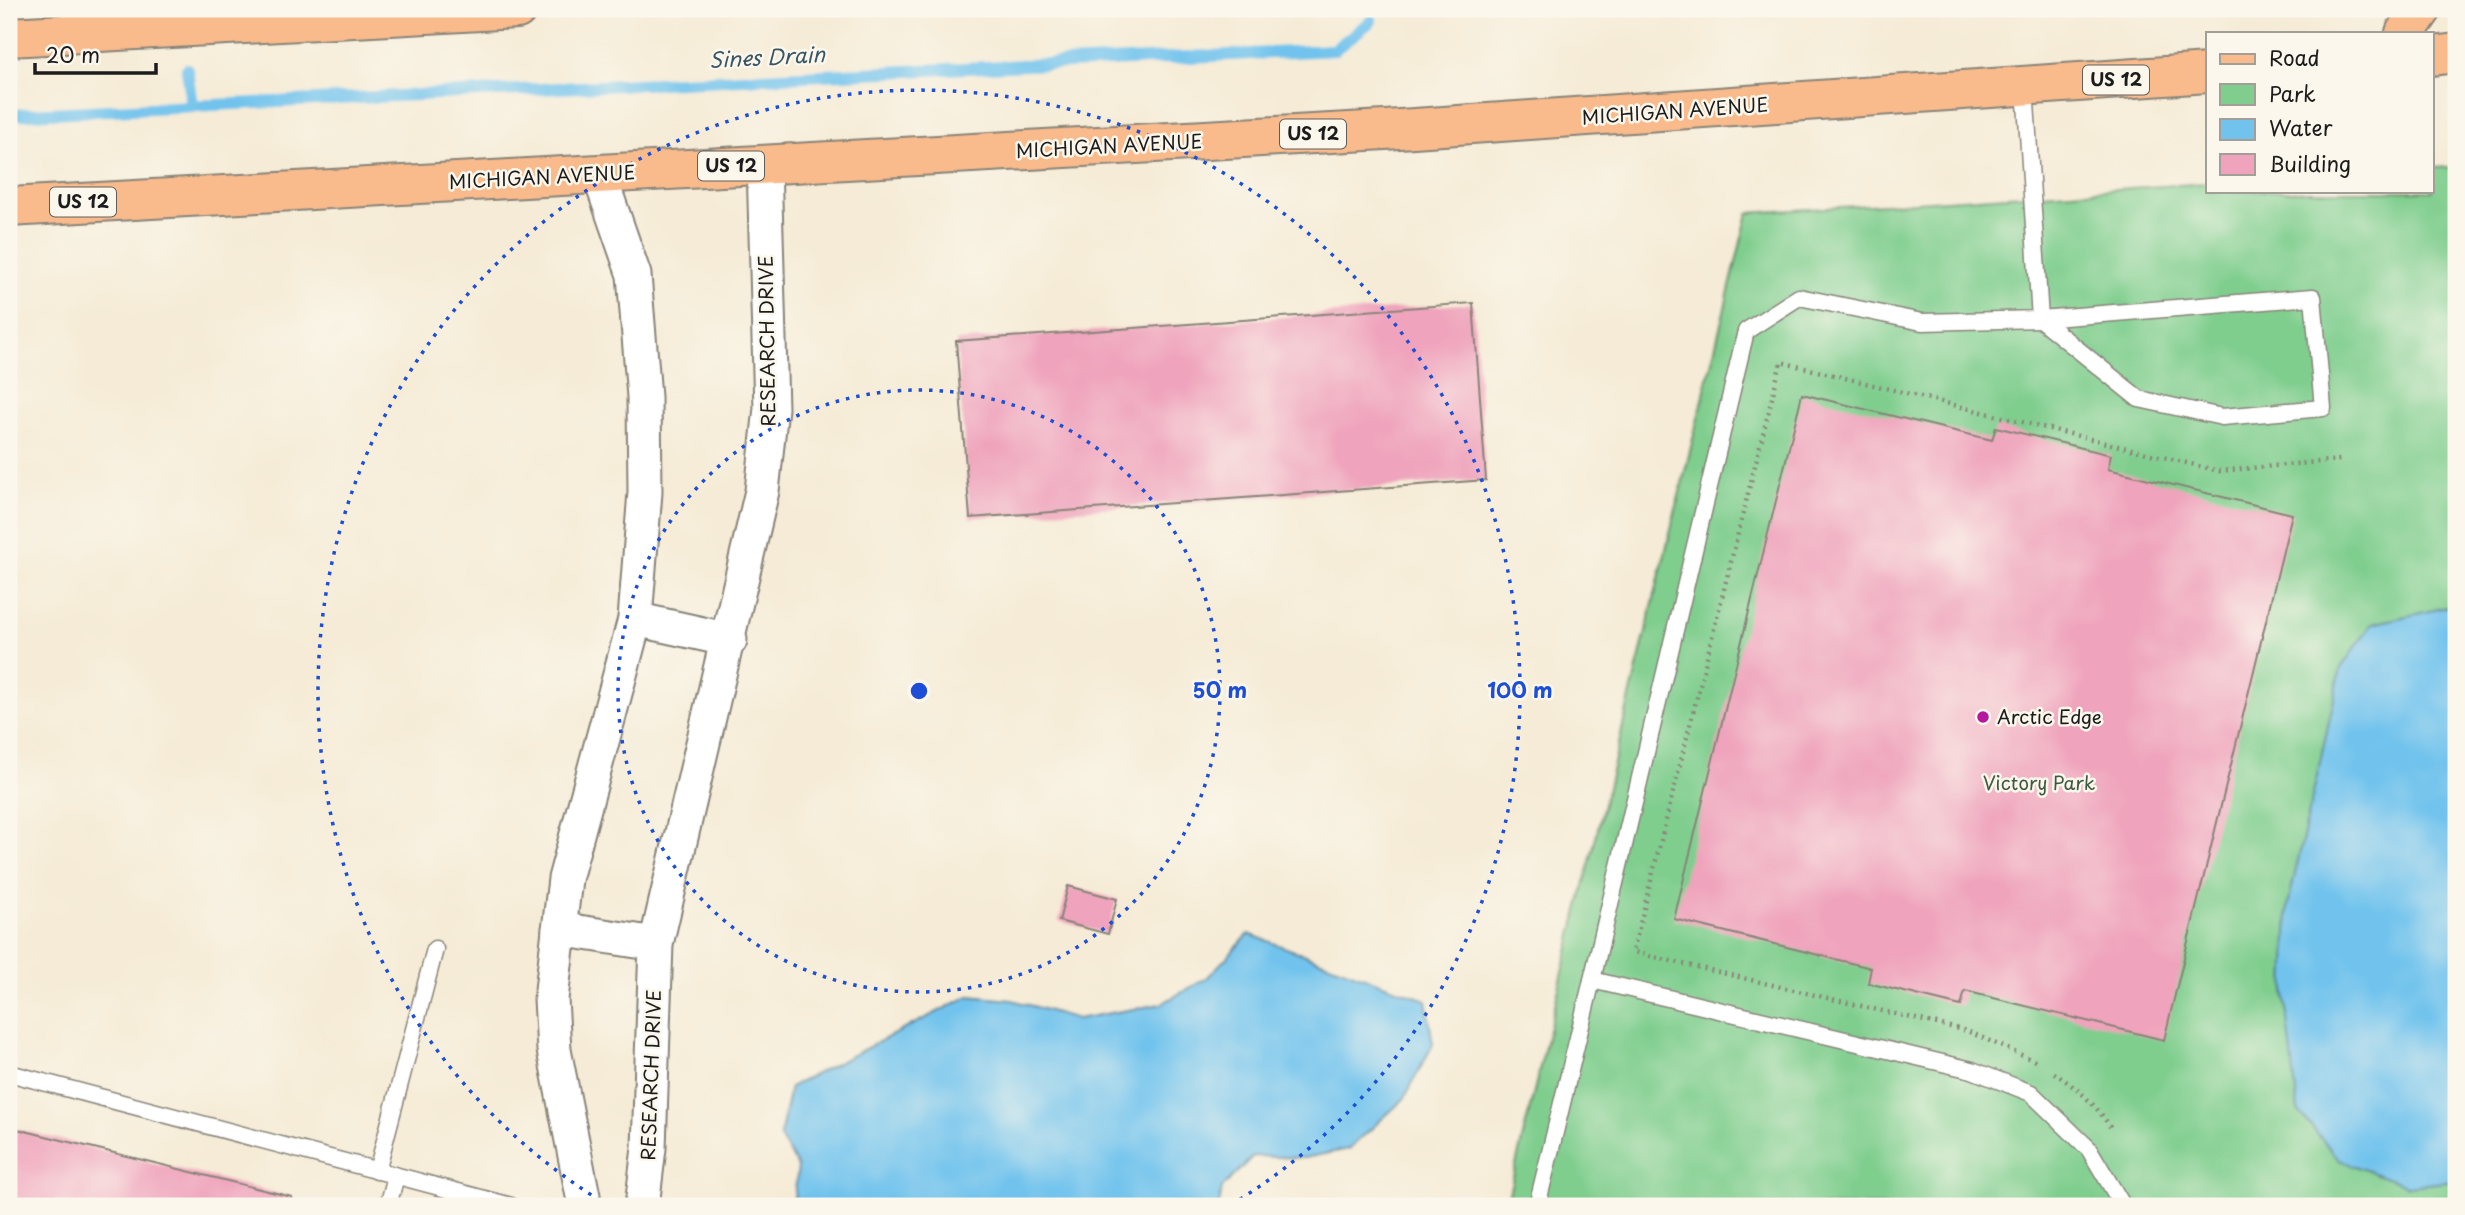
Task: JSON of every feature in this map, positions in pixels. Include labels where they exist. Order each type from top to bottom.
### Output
[{"type":"main road","points":[[9,37],[352,13],[517,9]]},
{"type":"main road","points":[[2406,32],[2422,9]]},
{"type":"main road","points":[[2434,56],[2456,54]]},
{"type":"main road","name":"MICHIGAN AVENUE","points":[[9,207],[1371,131],[2206,73]]},
{"type":"street","name":"RESEARCH DRIVE","points":[[642,1206],[649,1148],[656,944],[730,640],[762,491],[771,408],[764,165]]},
{"type":"street","points":[[584,1206],[554,1050],[551,999],[565,878],[635,619],[645,492],[644,397],[634,275],[599,174]]},
{"type":"street","points":[[635,619],[730,640]]},
{"type":"street","points":[[559,929],[656,944]]},
{"type":"lane","points":[[1537,1206],[1746,331],[1799,297],[1922,322],[2040,319],[2313,297],[2323,408],[2222,417],[2139,399],[2040,319],[2025,87]]},
{"type":"lane","points":[[377,1171],[435,949]]},
{"type":"lane","points":[[1592,980],[1972,1070],[2031,1093],[2089,1149],[2123,1206]]},
{"type":"lane","points":[[9,1073],[510,1206]]},
{"type":"lane","points":[[388,1206],[397,1176]]},
{"type":"path","points":[[2114,1134],[2102,1114],[2067,1081],[2025,1055],[1967,1031],[1633,952],[1781,362],[2219,471],[2340,460]]},
{"type":"green space","name":"Victory Park","points":[[2456,167],[2456,1206],[1506,1206],[1748,213],[2206,183],[2206,192],[2434,192],[2434,168]]},
{"type":"water","points":[[2456,605],[2456,1181],[2408,1186],[2339,1160],[2298,1111],[2285,992],[2288,905],[2341,668],[2372,624]]},
{"type":"water","points":[[1249,934],[1426,1000],[1433,1044],[1404,1099],[1349,1149],[1304,1158],[1253,1156],[1222,1188],[1219,1206],[793,1206],[798,1167],[780,1137],[790,1087],[969,996],[1012,1000],[1077,1019],[1161,1004],[1207,978]]},
{"type":"building","points":[[1473,303],[1486,480],[970,518],[956,341]]},
{"type":"building","name":"Arctic Edge","points":[[1802,394],[1992,440],[1996,427],[2111,455],[2108,469],[2292,514],[2164,1040],[1965,991],[1961,1006],[1868,983],[1871,968],[1674,919]]},
{"type":"building","points":[[1068,886],[1117,899],[1108,934],[1059,921]]},
{"type":"building","points":[[9,1127],[292,1197],[290,1206],[9,1206]]},
{"type":"waterway","name":"Sines Drain","points":[[9,115],[1334,50],[1371,21]]},
{"type":"waterway","name":"Sines Drain","points":[[187,69],[192,106]]},
{"type":"place","name":"Arctic Edge","points":[[1983,717]]}]
